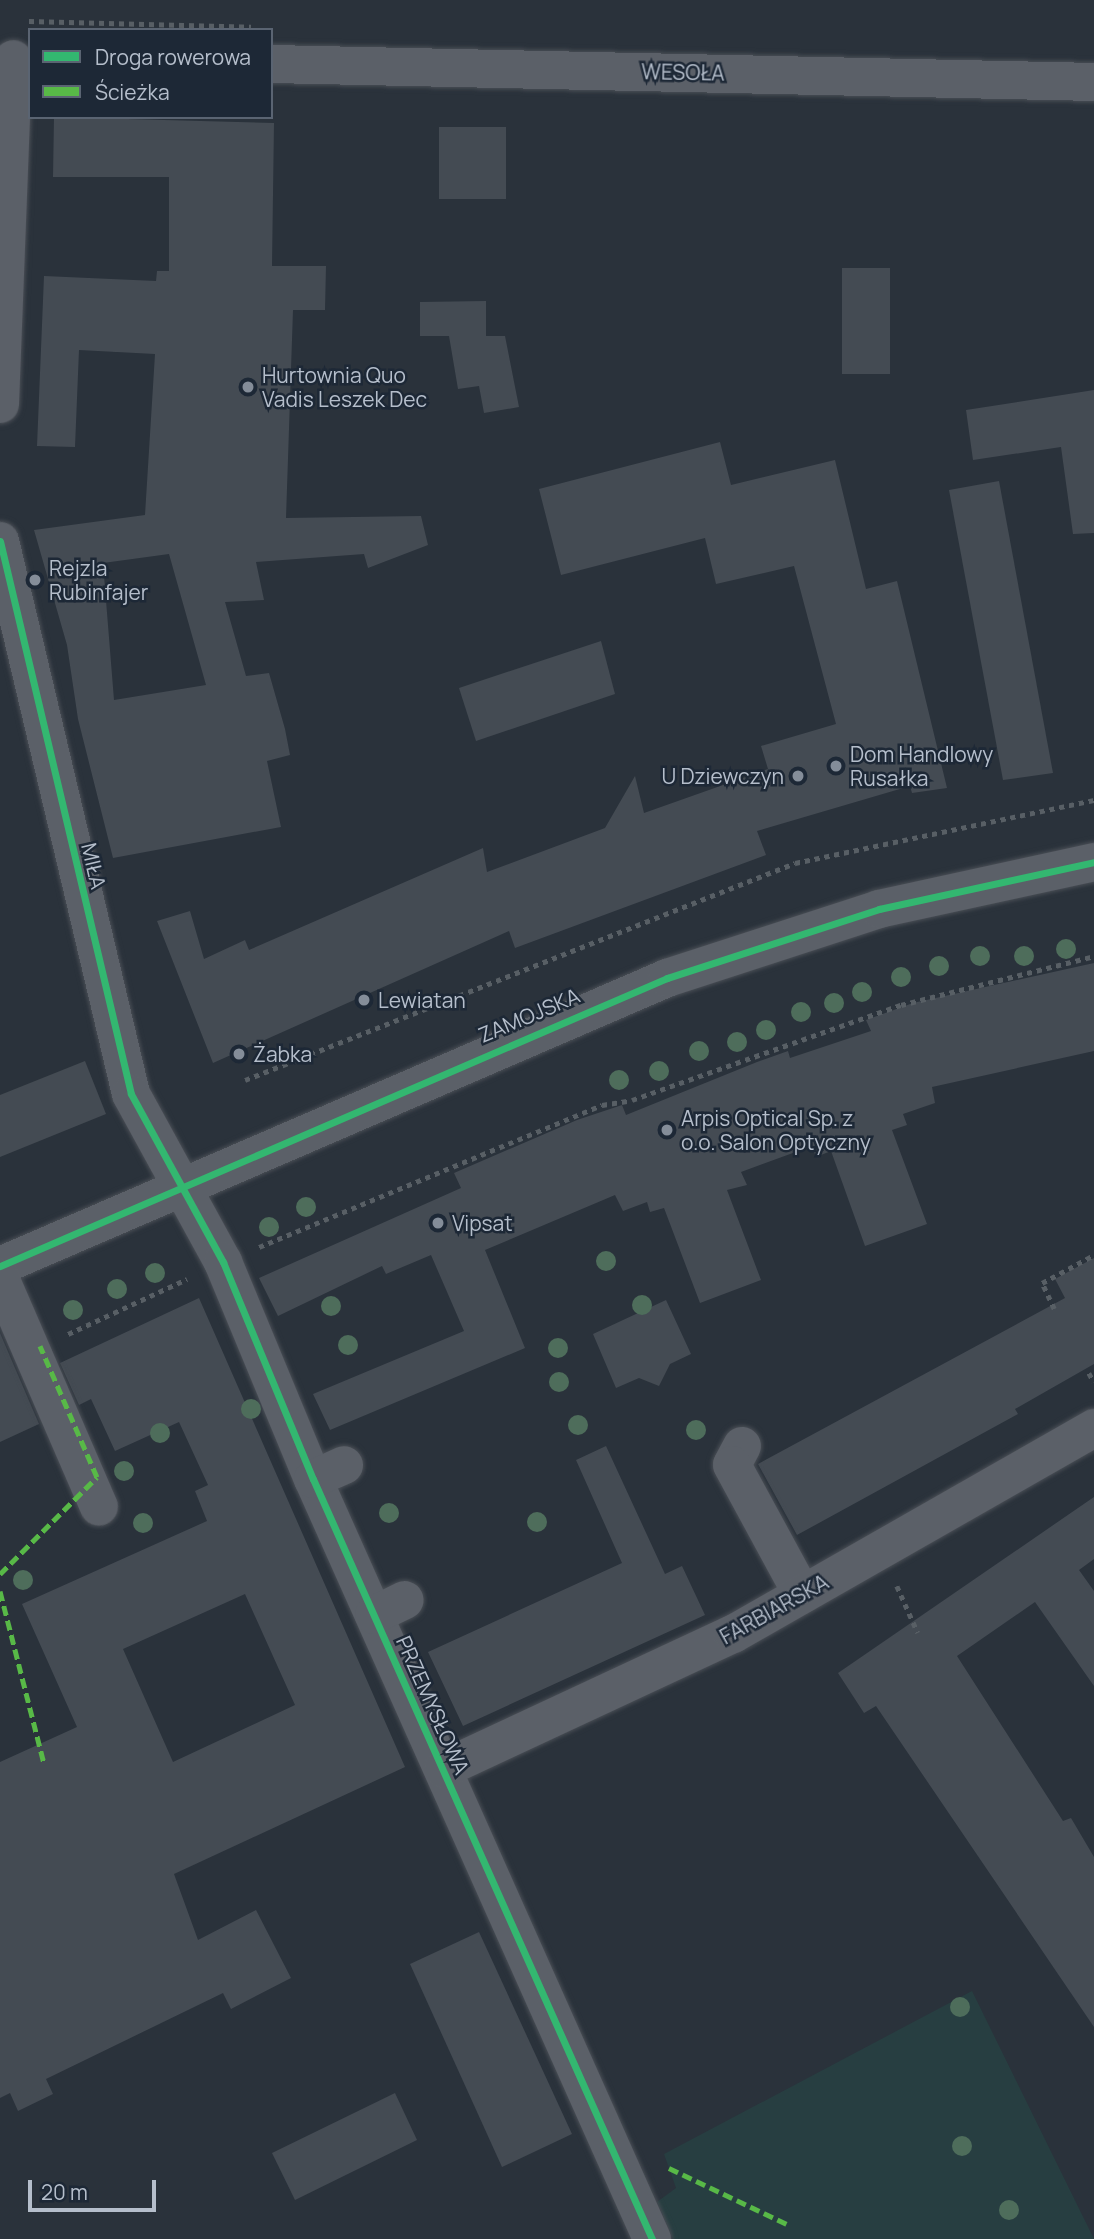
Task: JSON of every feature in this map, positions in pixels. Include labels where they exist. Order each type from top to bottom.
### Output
[{"type":"street","points":[[0,404],[14,59]]},
{"type":"street","name":"WESOŁA","points":[[273,64],[1094,82]]},
{"type":"street","name":"MIŁA","points":[[0,541],[131,1094],[186,1185]]},
{"type":"street","name":"ZAMOJSKA","points":[[0,1266],[667,978],[892,906],[1094,862]]},
{"type":"street","name":"PRZEMYSŁOWA","points":[[186,1185],[329,1472],[389,1608],[443,1769],[652,2239]]},
{"type":"street","points":[[0,1278],[99,1507]]},
{"type":"street","name":"FARBIARSKA","points":[[443,1769],[733,1634],[1094,1428]]},
{"type":"street","points":[[742,1446],[732,1465],[802,1594]]},
{"type":"path","points":[[245,1080],[795,863],[1094,800]]},
{"type":"path","points":[[64,1335],[223,1262],[601,1105],[632,1100],[901,1005],[1094,956]]},
{"type":"path","points":[[1054,1309],[1042,1283],[1094,1255]]},
{"type":"path","points":[[1089,1373],[1094,1382]]},
{"type":"path","points":[[896,1582],[918,1633]]},
{"type":"green space","points":[[972,1991],[1094,2239],[673,2239],[657,2202],[676,2188],[664,2154]]},
{"type":"building","points":[[54,119],[274,123],[272,266],[326,266],[325,310],[293,310],[286,518],[421,516],[428,545],[368,568],[364,554],[256,562],[264,600],[225,602],[246,676],[269,673],[285,729],[290,755],[267,761],[281,827],[113,858],[78,719],[67,645],[34,530],[145,515],[155,354],[79,350],[75,447],[37,446],[44,276],[156,281],[157,271],[169,271],[169,177],[53,177]],"holes":[[[169,554],[206,685],[114,700],[103,563]]]},
{"type":"building","points":[[439,127],[506,127],[506,199],[439,199]]},
{"type":"building","points":[[842,268],[890,268],[890,374],[842,374]]},
{"type":"building","points":[[486,301],[486,336],[505,336],[519,407],[484,413],[479,386],[458,389],[449,336],[420,336],[420,302]]},
{"type":"building","points":[[1094,390],[1094,533],[1073,534],[1061,447],[973,460],[966,410]]},
{"type":"building","points":[[720,442],[731,485],[835,460],[866,589],[897,581],[947,788],[912,793],[910,786],[757,831],[766,855],[515,948],[509,931],[213,1063],[157,921],[190,911],[204,959],[245,940],[249,950],[483,848],[487,872],[605,828],[635,776],[644,813],[768,769],[761,746],[836,724],[794,566],[716,584],[705,538],[561,575],[539,489]]},
{"type":"building","points":[[999,481],[1053,773],[1003,780],[949,490]]},
{"type":"building","points":[[601,641],[615,694],[476,741],[459,688]]},
{"type":"building","points":[[1094,963],[1094,1051],[932,1087],[935,1103],[903,1114],[907,1125],[892,1130],[927,1224],[865,1246],[831,1151],[816,1157],[812,1146],[741,1172],[747,1185],[727,1190],[761,1280],[700,1303],[664,1208],[650,1212],[647,1202],[623,1211],[615,1195],[485,1250],[525,1348],[330,1430],[313,1394],[464,1331],[431,1255],[386,1274],[382,1266],[278,1316],[259,1278],[461,1188],[454,1173],[577,1120],[622,1105],[626,1115],[788,1051],[790,1058],[871,1031],[866,1020],[913,1003]]},
{"type":"building","points":[[85,1061],[106,1114],[0,1157],[0,1095]]},
{"type":"building","points":[[1094,1258],[1094,1364],[1015,1409],[1018,1414],[797,1535],[758,1464],[1065,1298],[1055,1279]]},
{"type":"building","points":[[199,1298],[405,1767],[174,1874],[198,1940],[256,1910],[291,1978],[231,2009],[223,1993],[46,2079],[53,2094],[18,2111],[10,2093],[0,2098],[0,1762],[77,1727],[22,1604],[207,1521],[195,1491],[208,1485],[179,1422],[115,1451],[91,1399],[79,1405],[60,1363]],"holes":[[[245,1594],[295,1705],[173,1762],[123,1649]]]},
{"type":"building","points":[[666,1300],[691,1354],[670,1364],[659,1386],[639,1378],[616,1388],[593,1334]]},
{"type":"building","points":[[0,1333],[39,1424],[0,1442]]},
{"type":"building","points":[[606,1446],[665,1574],[682,1566],[705,1615],[463,1726],[428,1652],[622,1563],[576,1460]]},
{"type":"building","points":[[1094,1497],[1094,1559],[1079,1570],[1094,1591],[1094,1686],[1035,1602],[957,1656],[1063,1821],[1071,1818],[1094,1857],[1094,2027],[876,1706],[864,1713],[838,1673]]},
{"type":"building","points":[[479,1932],[572,2134],[502,2167],[410,1964]]},
{"type":"building","points":[[395,2093],[417,2140],[295,2200],[272,2153]]},
{"type":"marked path","points":[[0,1574],[97,1477],[40,1346]]},
{"type":"marked path","points":[[0,1591],[44,1763]]},
{"type":"marked path","points":[[669,2168],[787,2224]]},
{"type":"cycle path","points":[[0,541],[131,1094],[223,1262],[313,1479],[652,2239]]},
{"type":"cycle path","points":[[0,1266],[667,978],[879,909],[1094,862]]},
{"type":"place","name":"Hurtownia Quo Vadis Leszek Dec","points":[[248,387]]},
{"type":"place","name":"Rejzla Rubinfajer","points":[[35,580]]},
{"type":"place","name":"Dom Handlowy Rusałka","points":[[836,766]]},
{"type":"place","name":"U Dziewczyn","points":[[798,776]]},
{"type":"place","name":"Lewiatan","points":[[364,1000]]},
{"type":"place","name":"Żabka","points":[[239,1054]]},
{"type":"place","name":"Arpis Optical Sp. z o.o. Salon Optyczny","points":[[667,1130]]},
{"type":"place","name":"Vipsat","points":[[438,1223]]}]
